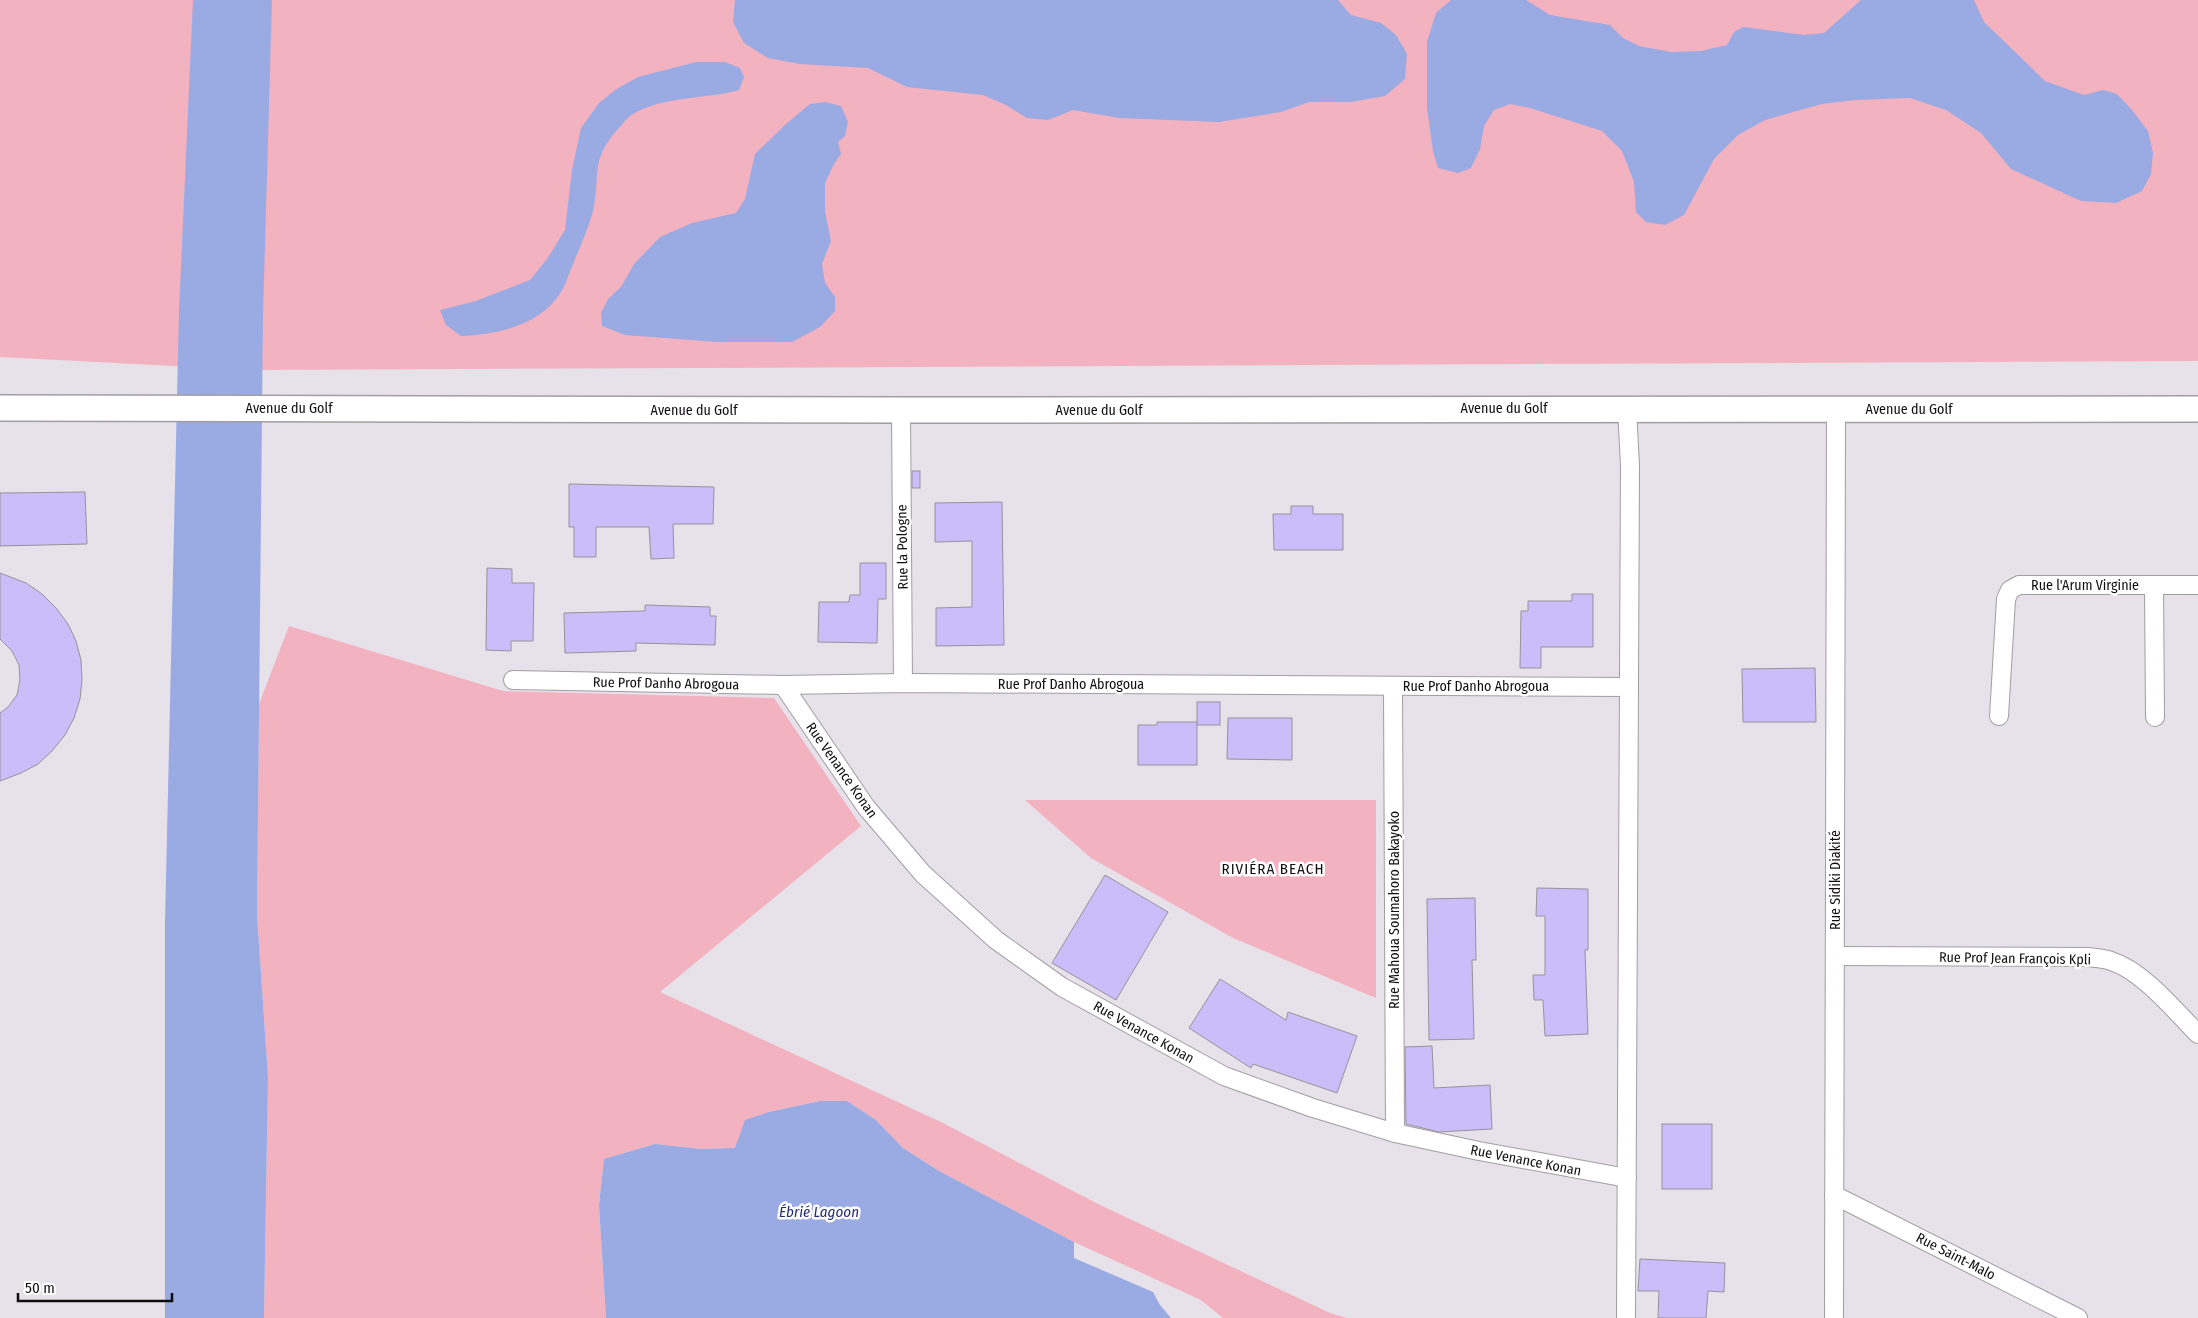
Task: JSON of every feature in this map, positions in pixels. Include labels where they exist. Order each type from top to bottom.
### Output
[{"type":"main road","name":"Avenue du Golf","points":[[0,408],[901,410],[2198,408]]},
{"type":"street","points":[[1626,408],[1630,466],[1626,1318]]},
{"type":"street","name":"Rue Sidiki Diakité","points":[[1834,1318],[1836,409]]},
{"type":"street","name":"Rue la Pologne","points":[[901,410],[903,683]]},
{"type":"street","name":"Rue l'Arum Virginie","points":[[1999,716],[2006,599],[2010,590],[2020,585],[2198,585]]},
{"type":"street","points":[[2154,585],[2155,717]]},
{"type":"street","name":"Rue Prof Danho Abrogoua","points":[[514,680],[784,685],[903,683],[1628,687]]},
{"type":"street","name":"Rue Venance Konan","points":[[784,685],[866,807],[923,874],[996,940],[1062,987],[1224,1076],[1313,1108],[1395,1134],[1524,1160],[1627,1178]]},
{"type":"street","name":"Rue Mahoua Soumahoro Bakayoko","points":[[1393,686],[1395,1134]]},
{"type":"street","name":"Rue Prof Jean François Kpli","points":[[1835,956],[2088,957],[2111,961],[2131,972],[2153,989],[2198,1034]]},
{"type":"street","name":"Rue Saint-Malo","points":[[1834,1195],[2078,1318]]},
{"type":"shaded area","points":[[0,0],[2198,0],[2198,361],[252,370],[0,357]]},
{"type":"shaded area","points":[[289,626],[503,691],[774,698],[861,826],[660,992],[943,1123],[1098,1204],[1330,1313],[1347,1318],[1223,1318],[1201,1300],[1074,1242],[939,1171],[903,1148],[876,1120],[847,1101],[820,1101],[769,1112],[735,1148],[701,1149],[655,1144],[604,1159],[599,1205],[606,1318],[264,1318],[268,1077],[257,915],[259,704]]},
{"type":"shaded area","points":[[1025,800],[1376,800],[1376,998],[1233,938],[1091,858]]},
{"type":"water","points":[[193,0],[272,0],[263,314],[257,915],[268,1077],[264,1318],[165,1318],[165,922],[179,311]]},
{"type":"water","points":[[735,0],[1338,0],[1351,15],[1381,23],[1396,35],[1407,54],[1405,79],[1385,96],[1351,102],[1309,102],[1281,112],[1219,122],[1119,118],[1073,110],[1048,120],[1027,118],[1006,105],[983,95],[907,87],[868,68],[800,64],[768,58],[744,43],[733,22]]},
{"type":"water","points":[[1451,0],[1526,0],[1550,15],[1610,25],[1623,38],[1639,46],[1671,52],[1701,51],[1727,45],[1734,32],[1743,27],[1804,35],[1824,33],[1861,0],[1974,0],[1984,22],[2045,81],[2084,95],[2103,90],[2117,94],[2148,131],[2153,153],[2151,174],[2142,191],[2116,203],[2081,201],[2011,169],[1981,133],[1946,110],[1910,98],[1855,100],[1822,104],[1765,120],[1738,135],[1714,159],[1684,215],[1665,225],[1646,222],[1636,212],[1634,182],[1622,151],[1602,131],[1530,108],[1510,104],[1494,110],[1484,126],[1480,149],[1471,168],[1458,173],[1438,168],[1433,151],[1427,108],[1427,42],[1436,13]]},
{"type":"water","points":[[696,62],[725,62],[740,68],[744,77],[739,90],[656,104],[642,109],[625,121],[608,141],[599,160],[591,218],[564,286],[552,304],[542,313],[517,326],[489,333],[461,336],[446,325],[440,310],[476,301],[530,280],[547,259],[565,230],[572,170],[581,128],[599,103],[615,90],[638,77]]},
{"type":"water","points":[[825,102],[841,106],[848,122],[845,136],[838,142],[841,154],[825,183],[825,212],[831,241],[822,264],[825,283],[835,297],[835,311],[820,327],[792,342],[718,342],[625,335],[602,326],[601,313],[608,299],[621,287],[634,264],[660,237],[692,223],[736,213],[745,199],[755,154],[810,104]]},
{"type":"water","name":"Ébrié Lagoon","points":[[820,1101],[847,1101],[876,1120],[903,1148],[939,1171],[1074,1242],[1074,1258],[1153,1292],[1160,1305],[1171,1318],[606,1318],[599,1205],[604,1159],[655,1144],[701,1149],[735,1148],[745,1120],[769,1112]]},
{"type":"building","points":[[912,471],[920,471],[920,488],[912,488]]},
{"type":"building","points":[[569,484],[714,487],[713,524],[673,524],[674,558],[651,559],[649,527],[596,527],[596,557],[574,557],[574,527],[569,527]]},
{"type":"building","points":[[85,492],[87,544],[0,546],[0,493]]},
{"type":"building","points":[[1002,502],[1004,645],[936,646],[936,608],[972,607],[972,541],[935,542],[935,503]]},
{"type":"building","points":[[1291,506],[1313,506],[1313,514],[1343,514],[1343,550],[1274,550],[1273,514],[1291,514]]},
{"type":"building","points":[[860,563],[886,563],[886,599],[878,599],[877,643],[818,642],[819,602],[849,602],[850,595],[860,595]]},
{"type":"building","points":[[487,568],[512,569],[512,583],[534,583],[533,641],[511,641],[511,651],[486,650]]},
{"type":"building","points":[[0,573],[26,583],[42,594],[56,608],[68,624],[76,641],[81,660],[82,680],[80,699],[74,718],[65,735],[38,764],[0,781],[0,713],[8,707],[17,695],[20,680],[19,665],[12,651],[0,639]]},
{"type":"building","points":[[1572,594],[1593,594],[1593,647],[1541,647],[1541,668],[1520,668],[1521,611],[1528,611],[1528,601],[1572,601]]},
{"type":"building","points":[[645,605],[710,607],[710,616],[716,616],[715,645],[636,643],[636,651],[565,653],[564,613],[645,611]]},
{"type":"building","points":[[1815,668],[1816,722],[1743,722],[1742,669]]},
{"type":"building","points":[[1197,702],[1220,702],[1220,725],[1197,725]]},
{"type":"building","points":[[1228,718],[1292,718],[1292,760],[1227,759]]},
{"type":"building","points":[[1157,722],[1197,722],[1197,765],[1138,765],[1138,725],[1157,725]]},
{"type":"building","points":[[1105,875],[1168,912],[1116,1000],[1052,963]]},
{"type":"building","points":[[1537,888],[1588,889],[1588,950],[1585,950],[1588,1034],[1545,1036],[1543,1000],[1534,1000],[1533,975],[1545,975],[1545,916],[1536,916]]},
{"type":"building","points":[[1475,898],[1476,960],[1472,960],[1474,1039],[1429,1040],[1427,899]]},
{"type":"building","points":[[1220,979],[1286,1020],[1288,1012],[1357,1036],[1337,1093],[1253,1064],[1251,1068],[1189,1028]]},
{"type":"building","points":[[1432,1046],[1434,1088],[1490,1085],[1492,1129],[1439,1132],[1406,1124],[1405,1047]]},
{"type":"building","points":[[1662,1124],[1712,1124],[1712,1189],[1662,1189]]},
{"type":"building","points":[[1640,1259],[1725,1263],[1724,1292],[1708,1291],[1706,1318],[1658,1318],[1659,1291],[1638,1291]]},
{"type":"district","name":"RIVIÉRA BEACH","points":[[1273,869]]}]
